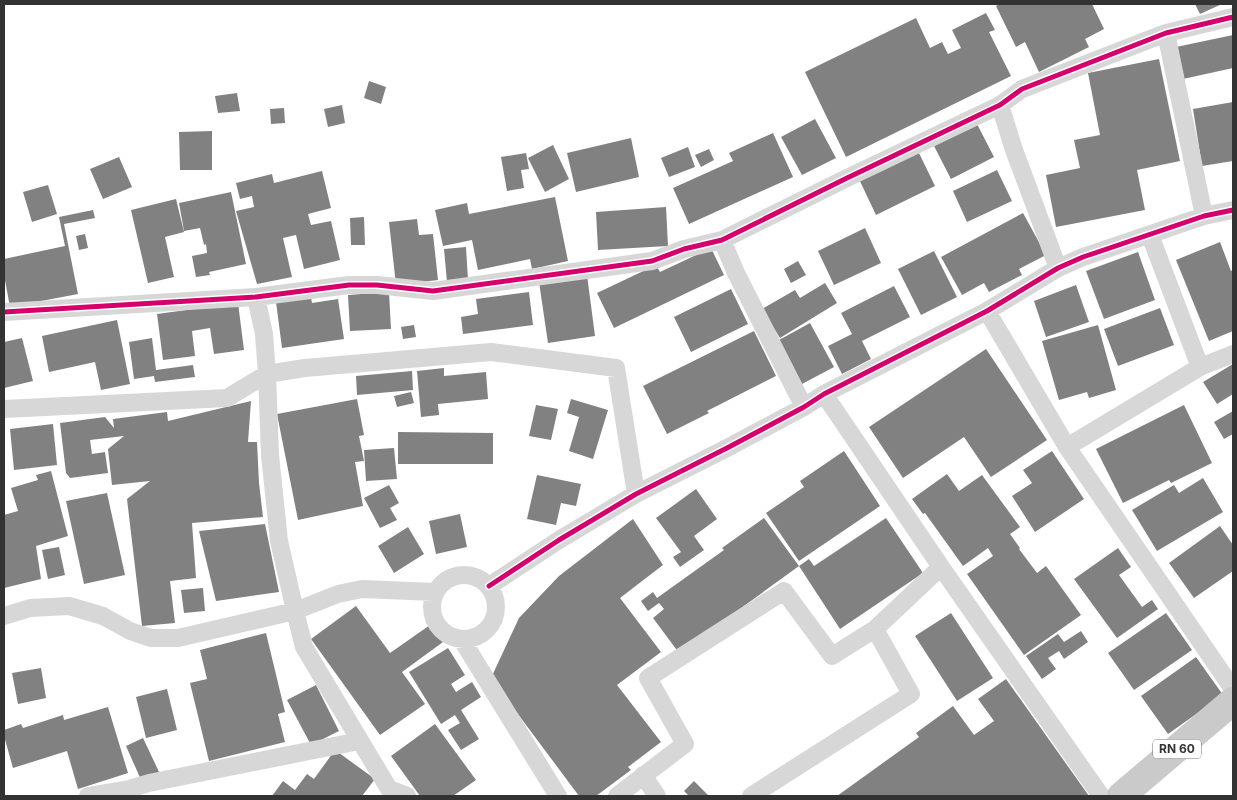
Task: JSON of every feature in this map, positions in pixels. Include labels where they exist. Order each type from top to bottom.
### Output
[{"type":"main road","name":"RN 60","points":[[1121,796],[1233,701]]},
{"type":"street","points":[[4,312],[256,297],[349,285],[377,285],[434,291],[652,261],[684,249],[722,240],[1000,105],[1022,89],[1166,33],[1233,17]]},
{"type":"street","points":[[1166,33],[1204,216]]},
{"type":"street","points":[[1000,105],[1014,150],[1058,268]]},
{"type":"street","points":[[489,586],[559,540],[636,494],[804,407],[824,394],[987,311],[1058,268],[1083,257],[1204,216],[1233,210]]},
{"type":"street","points":[[1150,235],[1200,367]]},
{"type":"street","points":[[722,240],[736,273],[804,407]]},
{"type":"street","points":[[256,297],[264,334],[270,455],[280,541],[304,647],[359,741],[386,793],[407,796]]},
{"type":"street","points":[[987,311],[1067,447],[1233,689]]},
{"type":"street","points":[[4,409],[227,398],[267,374],[305,368],[491,352],[616,368],[636,494]]},
{"type":"street","points":[[1067,447],[1200,367],[1233,354]]},
{"type":"street","points":[[824,394],[941,567],[1101,796]]},
{"type":"street","points":[[617,796],[685,744],[648,678],[784,591],[832,656],[875,629],[941,567]]},
{"type":"street","points":[[460,575],[481,579],[489,586],[497,606],[496,617],[491,627],[473,639],[462,640],[442,631],[432,613],[432,603],[435,592],[442,584],[450,578],[460,575]]},
{"type":"street","points":[[4,616],[30,608],[69,606],[103,616],[151,638],[178,638],[295,610],[338,594],[362,589],[435,592]]},
{"type":"street","points":[[751,796],[911,694],[875,629]]},
{"type":"street","points":[[462,640],[558,796]]},
{"type":"street","points":[[88,796],[130,792],[178,777],[359,741]]},
{"type":"street","points":[[643,775],[657,796]]},
{"type":"building","points":[[1000,4],[1092,4],[1104,29],[1085,39],[1089,47],[1039,72],[1025,42],[1016,47],[996,6]]},
{"type":"building","points":[[1195,4],[1222,4],[1200,14]]},
{"type":"building","points":[[986,13],[995,30],[989,32],[1011,76],[846,157],[805,72],[916,18],[930,48],[942,42],[948,54],[961,48],[952,30]]},
{"type":"building","points":[[1233,35],[1233,68],[1183,79],[1176,47]]},
{"type":"building","points":[[1159,59],[1180,161],[1137,170],[1145,210],[1056,227],[1046,175],[1080,168],[1074,140],[1100,135],[1088,73]]},
{"type":"building","points":[[369,81],[386,87],[381,104],[364,98]]},
{"type":"building","points":[[237,93],[240,111],[218,113],[215,96]]},
{"type":"building","points":[[1233,102],[1233,161],[1202,166],[1193,109]]},
{"type":"building","points":[[342,105],[345,123],[328,127],[324,109]]},
{"type":"building","points":[[284,108],[285,123],[271,124],[270,109]]},
{"type":"building","points":[[815,119],[836,158],[802,175],[781,137]]},
{"type":"building","points":[[977,124],[994,157],[951,179],[934,146]]},
{"type":"building","points":[[212,131],[212,170],[180,170],[179,132]]},
{"type":"building","points":[[773,133],[793,177],[689,224],[673,188],[733,161],[729,153]]},
{"type":"building","points":[[631,138],[639,177],[576,192],[567,153]]},
{"type":"building","points":[[553,145],[569,179],[545,192],[528,158]]},
{"type":"building","points":[[688,147],[695,167],[669,177],[661,158]]},
{"type":"building","points":[[709,149],[714,160],[701,167],[695,155]]},
{"type":"building","points":[[917,149],[935,186],[876,215],[858,177]]},
{"type":"building","points":[[526,153],[529,169],[521,170],[524,188],[507,191],[501,157]]},
{"type":"building","points":[[119,157],[132,187],[103,199],[90,169]]},
{"type":"building","points":[[997,170],[1012,201],[967,222],[953,191]]},
{"type":"building","points":[[322,171],[331,208],[308,214],[311,225],[331,221],[340,260],[304,269],[296,235],[283,238],[292,277],[257,284],[236,211],[254,207],[252,196],[240,199],[236,183],[272,174],[274,183]]},
{"type":"building","points":[[48,185],[57,214],[32,222],[23,192]]},
{"type":"building","points":[[231,192],[246,264],[209,272],[210,275],[196,277],[192,256],[207,253],[206,244],[204,245],[200,228],[184,231],[179,203]]},
{"type":"building","points":[[555,197],[568,261],[532,269],[530,259],[478,270],[472,240],[443,246],[435,210],[467,203],[469,214]]},
{"type":"building","points":[[176,199],[184,232],[165,237],[174,277],[148,283],[131,210]]},
{"type":"building","points":[[666,207],[668,246],[598,250],[596,212]]},
{"type":"building","points":[[93,210],[95,218],[64,224],[78,294],[10,307],[4,275],[4,259],[65,246],[59,217]]},
{"type":"building","points":[[1023,213],[1046,255],[1019,269],[1022,275],[989,292],[984,283],[962,295],[941,257]]},
{"type":"building","points":[[364,217],[365,245],[351,245],[350,218]]},
{"type":"building","points":[[417,219],[419,235],[433,234],[438,280],[396,285],[389,222]]},
{"type":"building","points":[[865,228],[881,263],[834,285],[818,251]]},
{"type":"building","points":[[85,234],[88,248],[79,250],[76,236]]},
{"type":"building","points":[[1220,242],[1231,271],[1233,270],[1233,331],[1209,341],[1176,260]]},
{"type":"building","points":[[466,247],[468,280],[447,282],[444,249]]},
{"type":"building","points":[[711,248],[724,275],[614,328],[597,293],[656,265],[660,272]]},
{"type":"building","points":[[934,251],[957,297],[921,315],[898,269]]},
{"type":"building","points":[[1138,252],[1155,300],[1104,319],[1086,271]]},
{"type":"building","points":[[798,261],[806,275],[791,283],[784,269]]},
{"type":"building","points":[[587,275],[595,336],[548,343],[539,282]]},
{"type":"building","points":[[825,283],[837,303],[780,338],[762,309],[795,290],[800,298]]},
{"type":"building","points":[[1076,285],[1089,322],[1046,337],[1034,301]]},
{"type":"building","points":[[894,286],[910,317],[862,341],[871,359],[842,374],[828,346],[852,334],[841,313]]},
{"type":"building","points":[[731,289],[748,324],[691,352],[674,317]]},
{"type":"building","points":[[389,292],[391,329],[350,331],[348,295]]},
{"type":"building","points":[[529,292],[533,325],[463,334],[461,317],[478,314],[476,299]]},
{"type":"building","points":[[311,297],[312,303],[338,299],[344,339],[282,348],[276,302]]},
{"type":"building","points":[[238,303],[244,350],[214,354],[210,328],[192,331],[195,356],[163,360],[157,314]]},
{"type":"building","points":[[1160,308],[1174,345],[1118,366],[1104,329]]},
{"type":"building","points":[[117,320],[130,384],[101,390],[95,362],[49,372],[42,336]]},
{"type":"building","points":[[810,323],[834,367],[802,384],[779,340]]},
{"type":"building","points":[[414,325],[416,337],[403,339],[401,327]]},
{"type":"building","points":[[1098,325],[1116,390],[1089,398],[1087,392],[1059,400],[1042,341]]},
{"type":"building","points":[[754,331],[776,376],[707,411],[709,413],[667,434],[643,386]]},
{"type":"building","points":[[22,338],[33,381],[4,388],[4,342]]},
{"type":"building","points":[[152,338],[156,370],[193,365],[195,377],[155,382],[154,376],[134,379],[129,342]]},
{"type":"building","points":[[986,349],[1047,440],[991,477],[964,437],[903,478],[869,427]]},
{"type":"building","points":[[1233,364],[1233,394],[1217,404],[1203,382]]},
{"type":"building","points":[[444,368],[444,376],[486,372],[488,399],[438,404],[439,415],[421,417],[417,371]]},
{"type":"building","points":[[412,371],[413,390],[357,395],[356,376]]},
{"type":"building","points":[[411,392],[414,403],[397,407],[394,396]]},
{"type":"building","points":[[357,399],[364,435],[359,436],[364,461],[355,462],[363,506],[298,520],[277,414]]},
{"type":"building","points":[[571,399],[608,410],[593,459],[569,451],[579,417],[567,413]]},
{"type":"building","points":[[251,401],[248,442],[257,442],[263,517],[192,523],[196,578],[170,581],[175,623],[142,626],[127,499],[150,481],[112,485],[108,449],[124,436],[90,440],[92,454],[105,452],[108,473],[70,478],[66,473],[60,423],[105,417],[114,428],[113,419],[167,412],[168,421]]},
{"type":"building","points":[[536,405],[558,409],[551,440],[529,436]]},
{"type":"building","points":[[1184,405],[1212,463],[1171,483],[1169,480],[1123,503],[1096,449]]},
{"type":"building","points":[[1233,411],[1233,434],[1224,439],[1214,422]]},
{"type":"building","points":[[53,424],[57,465],[14,470],[10,429]]},
{"type":"building","points":[[398,432],[493,433],[493,464],[398,464]]},
{"type":"building","points":[[394,448],[397,479],[366,481],[364,450]]},
{"type":"building","points":[[844,451],[880,506],[799,561],[766,513],[804,487],[800,481]]},
{"type":"building","points":[[1052,451],[1084,499],[1035,532],[1012,496],[1032,483],[1023,470]]},
{"type":"building","points":[[51,471],[68,536],[36,546],[41,579],[4,588],[4,515],[18,511],[11,488],[38,480],[36,475]]},
{"type":"building","points":[[947,474],[959,491],[982,475],[1020,527],[1010,534],[1019,549],[1037,573],[1046,566],[1081,615],[1024,655],[967,574],[993,556],[988,548],[963,566],[925,513],[923,514],[912,499]]},
{"type":"building","points":[[537,475],[581,484],[576,506],[561,503],[556,525],[527,519]]},
{"type":"building","points":[[1203,478],[1223,512],[1157,551],[1132,510],[1174,485],[1179,493]]},
{"type":"building","points":[[389,485],[399,503],[390,508],[397,520],[380,528],[364,498]]},
{"type":"building","points":[[696,489],[717,519],[694,536],[704,550],[680,567],[673,557],[681,552],[656,518]]},
{"type":"building","points":[[107,493],[125,575],[84,584],[66,501]]},
{"type":"building","points":[[460,514],[467,547],[436,554],[429,521]]},
{"type":"building","points":[[764,518],[799,566],[679,653],[653,618],[664,609],[659,603],[648,611],[641,601],[653,592],[657,598],[724,550],[722,548]]},
{"type":"building","points":[[886,518],[923,573],[840,629],[799,566],[809,559],[814,566]]},
{"type":"building","points":[[633,519],[663,565],[620,598],[661,652],[617,685],[661,742],[628,767],[631,770],[596,796],[579,796],[491,678],[519,618],[559,576]]},
{"type":"building","points":[[265,524],[279,592],[216,601],[199,531]]},
{"type":"building","points":[[1220,526],[1233,545],[1233,571],[1194,598],[1169,563]]},
{"type":"building","points":[[408,527],[424,554],[394,573],[378,546]]},
{"type":"building","points":[[59,547],[65,575],[48,579],[42,550]]},
{"type":"building","points":[[1118,548],[1131,567],[1119,575],[1142,607],[1152,600],[1158,609],[1117,638],[1074,579]]},
{"type":"building","points":[[203,588],[205,611],[184,613],[181,590]]},
{"type":"building","points":[[356,606],[390,653],[430,625],[443,642],[402,672],[425,704],[380,735],[311,639]]},
{"type":"building","points":[[951,613],[993,678],[957,701],[915,636]]},
{"type":"building","points":[[1166,613],[1192,650],[1134,690],[1108,653]]},
{"type":"building","points":[[1081,631],[1088,642],[1064,659],[1059,651],[1048,658],[1056,669],[1042,679],[1026,656],[1058,634],[1064,642]]},
{"type":"building","points":[[266,633],[285,712],[278,714],[285,742],[209,761],[190,683],[207,679],[200,650]]},
{"type":"building","points":[[448,648],[465,675],[451,684],[456,692],[472,682],[481,697],[461,710],[479,739],[461,750],[448,730],[460,723],[455,715],[441,724],[409,672]]},
{"type":"building","points":[[1196,657],[1223,695],[1168,734],[1141,696]]},
{"type":"building","points":[[41,668],[46,698],[18,704],[12,673]]},
{"type":"building","points":[[1006,679],[1089,796],[837,796],[919,737],[916,733],[953,706],[974,735],[994,721],[978,699]]},
{"type":"building","points":[[316,685],[339,731],[311,745],[287,700]]},
{"type":"building","points":[[167,689],[177,730],[146,738],[136,697]]},
{"type":"building","points":[[108,707],[128,773],[78,789],[67,751],[13,768],[4,730],[21,724],[23,728],[63,715],[64,720]]},
{"type":"building","points":[[435,724],[476,780],[453,796],[420,796],[391,756]]},
{"type":"building","points":[[143,738],[160,774],[142,782],[126,746]]},
{"type":"building","points":[[335,750],[375,779],[362,796],[272,796],[283,781],[295,790],[307,774],[314,779]]},
{"type":"building","points":[[694,781],[709,796],[689,796],[684,791]]},
{"type":"cycle path","points":[[4,312],[256,297],[349,285],[377,285],[433,291],[652,261],[684,249],[722,240],[1000,105],[1022,89],[1166,33],[1233,17]]},
{"type":"cycle path","points":[[489,586],[559,540],[636,494],[727,448],[804,407],[824,394],[987,311],[1058,268],[1083,257],[1204,216],[1233,210]]}]
